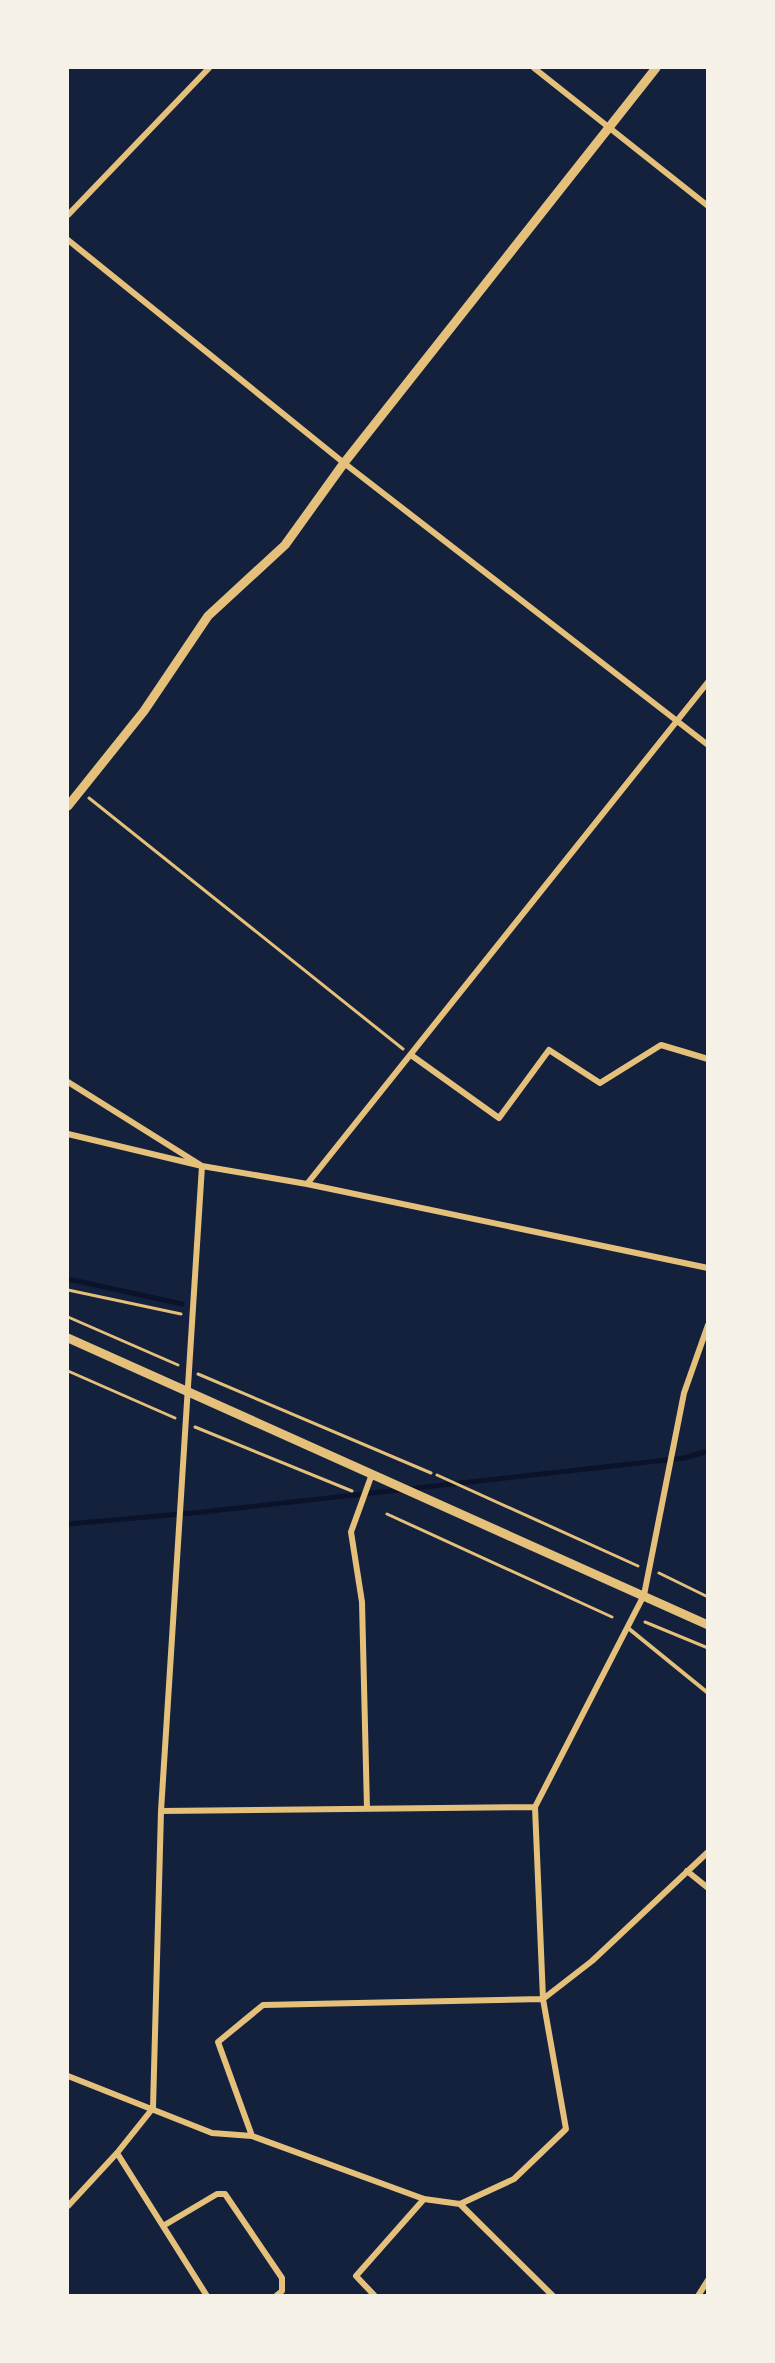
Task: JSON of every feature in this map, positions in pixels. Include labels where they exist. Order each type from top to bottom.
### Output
[{"type":"street","points":[[68,215],[209,68]]},
{"type":"street","points":[[534,68],[708,206]]},
{"type":"street","points":[[68,806],[144,711],[208,616],[285,545],[344,464],[656,68]]},
{"type":"street","points":[[68,240],[344,464],[708,746]]},
{"type":"street","points":[[307,1184],[675,719],[708,682]]},
{"type":"street","points":[[411,1055],[499,1118],[549,1050],[600,1083],[661,1045],[708,1059]]},
{"type":"street","points":[[68,1082],[202,1166]]},
{"type":"street","points":[[68,1134],[202,1166],[307,1184],[708,1268]]},
{"type":"street","points":[[68,2206],[117,2153],[153,2108],[161,1811],[202,1166]]},
{"type":"street","points":[[68,2076],[212,2133],[252,2136],[424,2199],[460,2204],[514,2179],[566,2129],[543,1999],[536,1807],[644,1595],[684,1393],[708,1325]]},
{"type":"street","points":[[68,1338],[708,1624]]},
{"type":"street","points":[[367,1809],[362,1602],[351,1532],[372,1474]]},
{"type":"street","points":[[161,1811],[536,1807]]},
{"type":"street","points":[[252,2136],[218,2042],[263,2005],[543,1999],[592,1960],[708,1852]]},
{"type":"street","points":[[687,1871],[708,1888]]},
{"type":"street","points":[[117,2153],[207,2295]]},
{"type":"street","points":[[164,2226],[217,2194],[225,2194],[282,2278],[282,2291],[276,2295]]},
{"type":"street","points":[[375,2295],[356,2276],[424,2199]]},
{"type":"street","points":[[460,2204],[553,2295]]},
{"type":"street","points":[[698,2295],[708,2280]]},
{"type":"lane","points":[[627,1627],[708,1693]]},
{"type":"path","points":[[80,791],[411,1055]]},
{"type":"path","points":[[68,1290],[194,1317]]},
{"type":"path","points":[[68,1317],[431,1473]]},
{"type":"path","points":[[68,1371],[352,1491]]},
{"type":"path","points":[[437,1475],[643,1568]]},
{"type":"path","points":[[387,1514],[612,1617]]},
{"type":"path","points":[[659,1573],[708,1597]]},
{"type":"path","points":[[645,1622],[708,1648]]},
{"type":"waterway","points":[[68,1279],[182,1304]]},
{"type":"waterway","points":[[68,1524],[203,1512],[684,1458],[708,1451]]}]
